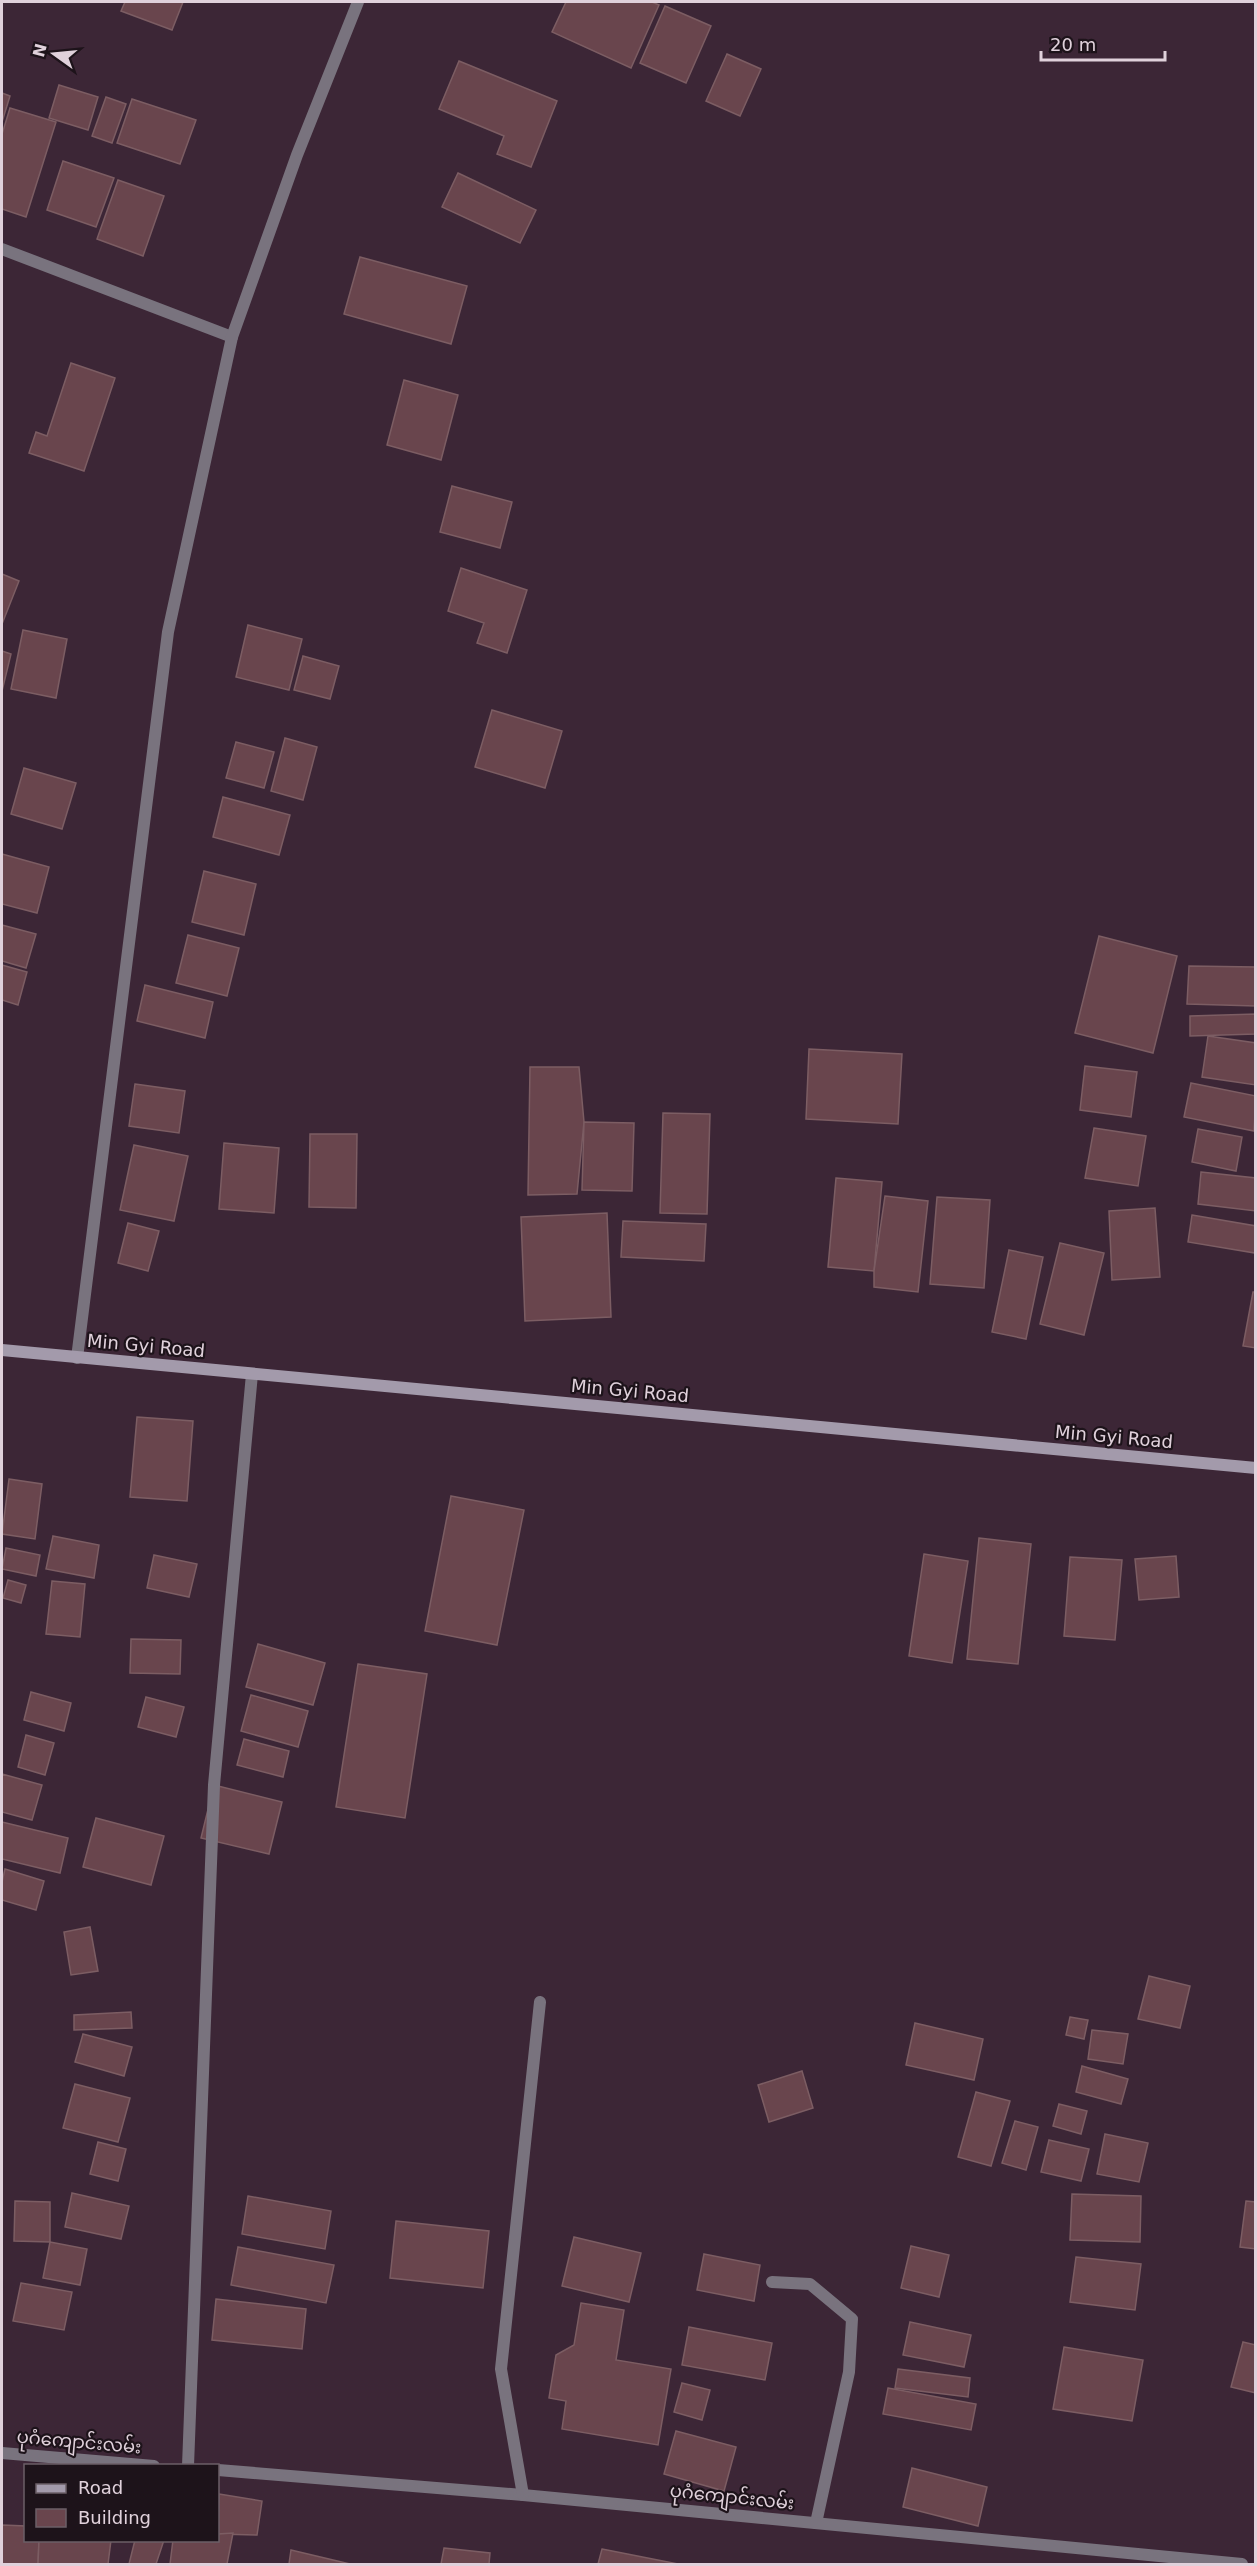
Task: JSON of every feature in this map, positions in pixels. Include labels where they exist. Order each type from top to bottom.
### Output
[{"type":"main road","name":"Min Gyi Road","points":[[2,1350],[1256,1468]]},
{"type":"street","points":[[77,1358],[168,632],[232,337],[297,155],[358,2]]},
{"type":"street","points":[[2,249],[232,337]]},
{"type":"street","points":[[188,2464],[214,1785],[252,1374]]},
{"type":"street","points":[[523,2494],[501,2369],[540,2002]]},
{"type":"street","points":[[772,2282],[810,2284],[852,2319],[849,2372],[816,2523]]},
{"type":"street","name":"ပုဂံကျောင်းလမ်း","points":[[2,2454],[129,2464]]},
{"type":"street","name":"ပုဂံကျောင်းလမ်း","points":[[219,2470],[523,2494],[1183,2562],[1242,2565]]},
{"type":"building","points":[[125,2],[183,2],[172,30],[121,11]]},
{"type":"building","points":[[566,2],[652,2],[659,5],[631,68],[552,32]]},
{"type":"building","points":[[665,6],[711,26],[686,83],[640,63]]},
{"type":"building","points":[[727,54],[761,69],[740,116],[706,101]]},
{"type":"building","points":[[459,61],[557,101],[531,167],[497,154],[504,136],[439,109]]},
{"type":"building","points":[[59,85],[98,97],[88,130],[49,118]]},
{"type":"building","points":[[2,93],[10,96],[2,122]]},
{"type":"building","points":[[106,97],[126,104],[112,143],[92,136]]},
{"type":"building","points":[[132,99],[196,120],[180,164],[117,143]]},
{"type":"building","points":[[10,108],[56,122],[26,217],[2,209],[2,134]]},
{"type":"building","points":[[63,161],[114,178],[96,227],[47,210]]},
{"type":"building","points":[[458,173],[536,210],[520,243],[442,207]]},
{"type":"building","points":[[118,180],[164,196],[143,256],[97,239]]},
{"type":"building","points":[[360,257],[467,286],[451,344],[344,314]]},
{"type":"building","points":[[71,363],[115,378],[84,471],[29,453],[36,432],[47,436]]},
{"type":"building","points":[[404,380],[458,395],[441,460],[387,445]]},
{"type":"building","points":[[452,486],[512,502],[500,548],[440,532]]},
{"type":"building","points":[[461,568],[527,590],[507,653],[477,643],[484,623],[448,611]]},
{"type":"building","points":[[2,574],[19,581],[2,624]]},
{"type":"building","points":[[248,625],[302,639],[289,690],[236,677]]},
{"type":"building","points":[[23,630],[67,639],[56,698],[11,689]]},
{"type":"building","points":[[2,651],[11,654],[2,691]]},
{"type":"building","points":[[303,656],[339,666],[330,699],[294,690]]},
{"type":"building","points":[[492,710],[562,731],[545,788],[475,767]]},
{"type":"building","points":[[285,738],[317,747],[303,800],[271,791]]},
{"type":"building","points":[[236,742],[274,752],[264,788],[226,778]]},
{"type":"building","points":[[24,768],[76,783],[62,829],[11,814]]},
{"type":"building","points":[[223,797],[290,815],[279,855],[213,837]]},
{"type":"building","points":[[2,854],[49,867],[37,913],[2,904]]},
{"type":"building","points":[[204,871],[256,884],[244,935],[192,922]]},
{"type":"building","points":[[2,925],[36,934],[26,968],[2,961]]},
{"type":"building","points":[[188,935],[239,948],[227,996],[176,983]]},
{"type":"building","points":[[1099,936],[1177,956],[1153,1053],[1075,1033]]},
{"type":"building","points":[[2,965],[27,972],[18,1005],[2,1000]]},
{"type":"building","points":[[1189,966],[1256,967],[1256,1006],[1187,1004]]},
{"type":"building","points":[[145,985],[213,1002],[205,1038],[137,1021]]},
{"type":"building","points":[[1256,1014],[1256,1034],[1190,1036],[1190,1016]]},
{"type":"building","points":[[1208,1036],[1256,1043],[1256,1085],[1202,1077]]},
{"type":"building","points":[[809,1049],[902,1054],[898,1124],[806,1119]]},
{"type":"building","points":[[1085,1066],[1137,1072],[1131,1117],[1080,1110]]},
{"type":"building","points":[[530,1067],[579,1067],[584,1122],[577,1194],[528,1195]]},
{"type":"building","points":[[1191,1083],[1256,1096],[1254,1131],[1184,1117]]},
{"type":"building","points":[[135,1084],[185,1091],[179,1133],[129,1126]]},
{"type":"building","points":[[663,1113],[710,1114],[707,1214],[660,1213]]},
{"type":"building","points":[[584,1122],[634,1123],[632,1191],[582,1190]]},
{"type":"building","points":[[1094,1128],[1146,1136],[1138,1186],[1085,1178]]},
{"type":"building","points":[[1198,1129],[1242,1137],[1236,1171],[1192,1162]]},
{"type":"building","points":[[310,1134],[357,1134],[356,1208],[309,1207]]},
{"type":"building","points":[[224,1143],[279,1148],[274,1213],[219,1209]]},
{"type":"building","points":[[134,1145],[188,1156],[174,1221],[120,1210]]},
{"type":"building","points":[[1201,1172],[1256,1178],[1256,1211],[1198,1204]]},
{"type":"building","points":[[836,1178],[882,1182],[874,1271],[828,1267]]},
{"type":"building","points":[[885,1196],[928,1201],[918,1292],[874,1287],[874,1271]]},
{"type":"building","points":[[937,1197],[990,1200],[984,1288],[930,1284]]},
{"type":"building","points":[[1155,1208],[1160,1277],[1112,1280],[1109,1211]]},
{"type":"building","points":[[607,1213],[611,1317],[525,1321],[521,1217]]},
{"type":"building","points":[[1192,1215],[1256,1226],[1255,1253],[1188,1242]]},
{"type":"building","points":[[623,1221],[706,1224],[704,1261],[621,1257]]},
{"type":"building","points":[[128,1223],[159,1231],[148,1271],[118,1263]]},
{"type":"building","points":[[1060,1243],[1104,1253],[1084,1335],[1040,1324]]},
{"type":"building","points":[[1009,1250],[1043,1257],[1026,1339],[992,1332]]},
{"type":"building","points":[[1253,1292],[1256,1292],[1256,1348],[1243,1346]]},
{"type":"building","points":[[137,1417],[193,1421],[187,1501],[130,1497]]},
{"type":"building","points":[[9,1479],[42,1484],[35,1539],[2,1534]]},
{"type":"building","points":[[451,1496],[524,1510],[497,1645],[425,1631]]},
{"type":"building","points":[[53,1536],[99,1545],[94,1578],[46,1569]]},
{"type":"building","points":[[979,1538],[1031,1544],[1018,1664],[967,1659]]},
{"type":"building","points":[[6,1548],[40,1555],[36,1576],[2,1569]]},
{"type":"building","points":[[924,1554],[968,1561],[952,1663],[909,1656]]},
{"type":"building","points":[[154,1555],[197,1564],[189,1597],[147,1588]]},
{"type":"building","points":[[1176,1556],[1179,1597],[1139,1600],[1135,1559]]},
{"type":"building","points":[[1070,1557],[1122,1560],[1115,1640],[1064,1636]]},
{"type":"building","points":[[8,1580],[26,1585],[21,1603],[3,1598]]},
{"type":"building","points":[[52,1581],[85,1584],[80,1637],[46,1634]]},
{"type":"building","points":[[131,1639],[181,1640],[180,1674],[130,1673]]},
{"type":"building","points":[[258,1644],[325,1663],[313,1705],[246,1687]]},
{"type":"building","points":[[358,1664],[427,1674],[405,1818],[336,1807]]},
{"type":"building","points":[[31,1692],[71,1703],[64,1731],[24,1720]]},
{"type":"building","points":[[251,1695],[308,1711],[298,1747],[241,1731]]},
{"type":"building","points":[[146,1697],[184,1707],[176,1737],[138,1727]]},
{"type":"building","points":[[26,1735],[54,1743],[45,1775],[18,1767]]},
{"type":"building","points":[[244,1739],[289,1751],[283,1777],[237,1765]]},
{"type":"building","points":[[2,1774],[42,1785],[32,1820],[2,1812]]},
{"type":"building","points":[[214,1785],[282,1802],[269,1854],[201,1838]]},
{"type":"building","points":[[96,1818],[164,1836],[151,1885],[83,1867]]},
{"type":"building","points":[[2,1822],[68,1838],[60,1873],[2,1859]]},
{"type":"building","points":[[5,1869],[44,1881],[36,1910],[2,1900]]},
{"type":"building","points":[[90,1927],[98,1971],[71,1975],[64,1932]]},
{"type":"building","points":[[1149,1976],[1190,1986],[1180,2028],[1138,2019]]},
{"type":"building","points":[[131,2012],[132,2028],[74,2030],[74,2015]]},
{"type":"building","points":[[1070,2017],[1088,2020],[1084,2039],[1066,2035]]},
{"type":"building","points":[[915,2023],[983,2039],[974,2080],[906,2065]]},
{"type":"building","points":[[1092,2030],[1128,2034],[1123,2064],[1088,2059]]},
{"type":"building","points":[[83,2034],[132,2047],[124,2076],[75,2062]]},
{"type":"building","points":[[1082,2066],[1128,2079],[1121,2104],[1076,2092]]},
{"type":"building","points":[[802,2071],[813,2108],[769,2122],[758,2085]]},
{"type":"building","points":[[75,2084],[130,2098],[118,2142],[63,2128]]},
{"type":"building","points":[[976,2092],[1010,2101],[991,2166],[958,2157]]},
{"type":"building","points":[[1059,2104],[1087,2111],[1081,2134],[1053,2126]]},
{"type":"building","points":[[1015,2121],[1038,2127],[1026,2170],[1002,2163]]},
{"type":"building","points":[[1105,2134],[1148,2143],[1139,2182],[1097,2174]]},
{"type":"building","points":[[1049,2140],[1089,2149],[1081,2181],[1041,2172]]},
{"type":"building","points":[[98,2142],[126,2149],[118,2181],[90,2174]]},
{"type":"building","points":[[72,2193],[129,2206],[121,2239],[65,2227]]},
{"type":"building","points":[[1072,2194],[1141,2196],[1140,2242],[1070,2240]]},
{"type":"building","points":[[248,2196],[331,2211],[325,2249],[242,2234]]},
{"type":"building","points":[[15,2201],[50,2202],[50,2242],[14,2241]]},
{"type":"building","points":[[1246,2201],[1256,2202],[1256,2249],[1240,2247]]},
{"type":"building","points":[[396,2221],[489,2231],[483,2288],[390,2278]]},
{"type":"building","points":[[574,2237],[641,2253],[629,2302],[562,2286]]},
{"type":"building","points":[[50,2242],[87,2249],[80,2285],[43,2278]]},
{"type":"building","points":[[911,2246],[949,2255],[939,2297],[901,2288]]},
{"type":"building","points":[[238,2247],[334,2265],[326,2303],[231,2285]]},
{"type":"building","points":[[704,2254],[760,2265],[754,2301],[697,2290]]},
{"type":"building","points":[[1076,2257],[1141,2264],[1135,2310],[1070,2302]]},
{"type":"building","points":[[21,2283],[72,2292],[64,2330],[13,2321]]},
{"type":"building","points":[[216,2299],[306,2309],[302,2349],[212,2340]]},
{"type":"building","points":[[581,2303],[624,2310],[616,2360],[671,2369],[658,2445],[562,2429],[566,2401],[549,2398],[556,2355],[574,2345]]},
{"type":"building","points":[[910,2322],[971,2335],[964,2367],[903,2355]]},
{"type":"building","points":[[689,2327],[772,2343],[765,2380],[682,2365]]},
{"type":"building","points":[[1243,2342],[1256,2345],[1256,2393],[1231,2387]]},
{"type":"building","points":[[1064,2347],[1143,2360],[1132,2421],[1053,2409]]},
{"type":"building","points":[[898,2369],[970,2378],[968,2397],[895,2388]]},
{"type":"building","points":[[682,2383],[710,2390],[702,2420],[674,2412]]},
{"type":"building","points":[[888,2388],[976,2404],[971,2430],[883,2414]]},
{"type":"building","points":[[676,2431],[736,2447],[724,2491],[664,2474]]},
{"type":"building","points":[[912,2468],[987,2487],[978,2526],[903,2507]]},
{"type":"building","points":[[219,2494],[262,2501],[257,2535],[219,2534]]},
{"type":"building","points":[[2,2525],[24,2526],[24,2542],[39,2542],[38,2564],[2,2564]]},
{"type":"building","points":[[233,2533],[227,2564],[170,2564],[173,2542],[219,2542],[219,2534]]},
{"type":"building","points":[[39,2542],[111,2542],[108,2564],[38,2564]]},
{"type":"building","points":[[134,2542],[163,2542],[156,2564],[129,2564]]},
{"type":"building","points":[[444,2548],[490,2553],[489,2564],[441,2564]]},
{"type":"building","points":[[602,2549],[678,2564],[598,2564]]},
{"type":"building","points":[[291,2550],[350,2564],[289,2564]]}]
